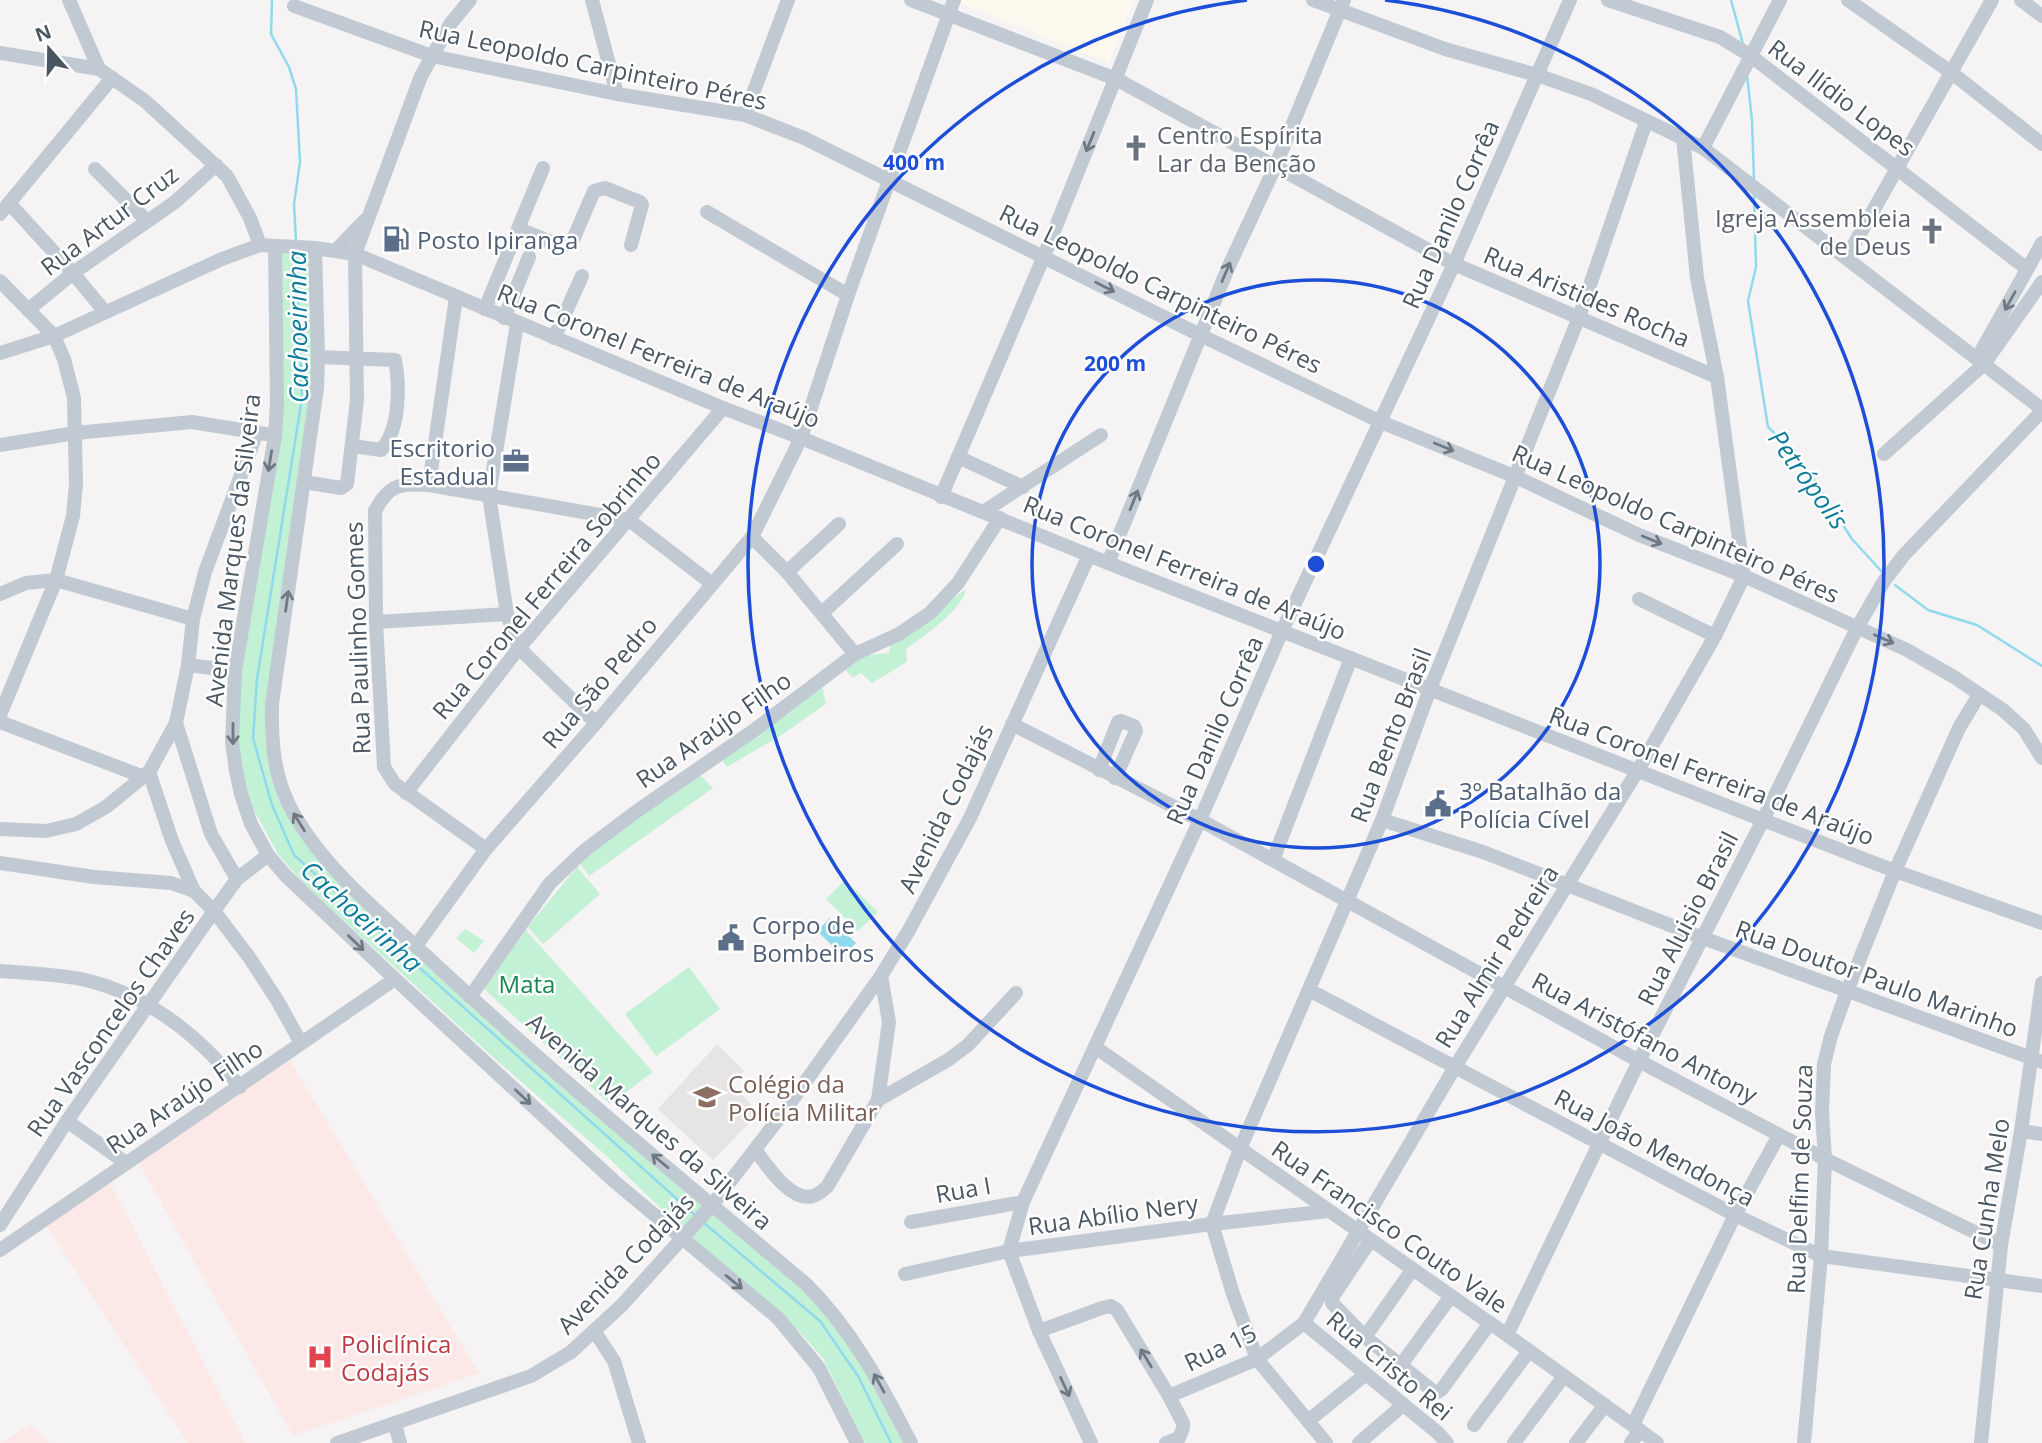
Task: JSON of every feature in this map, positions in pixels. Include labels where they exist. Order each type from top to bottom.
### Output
[{"type":"street","points":[[69,0],[99,69]]},
{"type":"street","points":[[304,482],[344,486],[347,484],[358,400],[355,254],[421,76],[451,23],[470,0]]},
{"type":"street","points":[[592,0],[617,94]]},
{"type":"street","points":[[745,116],[788,0]]},
{"type":"street","name":"Rua Aristides Rocha","points":[[911,0],[951,7],[1116,79],[1454,264],[1717,377]]},
{"type":"street","points":[[941,497],[1044,256],[1147,0]]},
{"type":"street","points":[[1313,0],[1342,5],[1445,49],[1537,75],[1591,94],[1703,148],[2042,410]]},
{"type":"street","name":"Rua Danilo Corrêa","points":[[1009,1251],[1023,1202],[1200,820],[1282,631],[1454,264],[1570,0]]},
{"type":"street","name":"Rua Ilídio Lopes","points":[[1608,0],[1720,37],[1751,56],[2027,269]]},
{"type":"street","points":[[1703,148],[1780,0]]},
{"type":"street","points":[[1848,0],[1952,73],[2042,144]]},
{"type":"street","points":[[1847,257],[1992,0]]},
{"type":"street","points":[[2021,0],[2042,16]]},
{"type":"street","points":[[1108,563],[1228,268],[1275,167],[1342,5]]},
{"type":"street","name":"Rua Leopoldo Carpinteiro Péres","points":[[294,6],[432,56],[617,94],[745,116],[804,138],[1381,422],[1516,477],[1639,535],[1744,576],[1907,650],[1979,695]]},
{"type":"street","name":"Rua São Pedro","points":[[416,946],[486,849],[752,537],[801,438],[848,295],[951,7]]},
{"type":"street","points":[[0,68],[5,53],[99,69],[113,78],[145,101],[227,176],[272,246],[222,259],[54,336],[0,353]]},
{"type":"street","points":[[105,312],[73,273],[4,209],[113,78]]},
{"type":"street","name":"Rua Bento Brasil","points":[[1212,1224],[1240,1149],[1382,820],[1430,689],[1579,317],[1646,122]]},
{"type":"street","points":[[1683,138],[1698,278],[1717,377],[1744,576]]},
{"type":"street","name":"Rua Artur Cruz","points":[[29,310],[73,273],[175,202],[216,165]]},
{"type":"street","points":[[485,309],[543,168]]},
{"type":"street","points":[[95,169],[146,221]]},
{"type":"street","points":[[519,229],[561,246],[566,245],[572,242],[594,191],[605,188],[642,205],[631,245]]},
{"type":"street","points":[[707,212],[848,295]]},
{"type":"street","points":[[335,250],[369,216]]},
{"type":"street","points":[[1980,361],[2042,243]]},
{"type":"street","name":"Rua Coronel Ferreira de Araújo","points":[[272,246],[355,254],[510,321],[941,497],[1763,820],[1895,871],[2042,923]]},
{"type":"street","name":"Avenida Marques da Silveira","points":[[272,246],[277,403],[275,436],[235,671],[232,742],[241,794],[251,824],[268,855],[286,876],[395,979],[615,1182],[684,1235],[778,1318],[819,1368],[857,1443]]},
{"type":"street","name":"Avenida Marques da Silveira","points":[[310,248],[318,357],[304,482],[272,704],[271,739],[275,771],[293,814],[326,861],[470,996],[710,1208],[806,1284],[830,1308],[869,1364],[911,1443]]},
{"type":"street","points":[[529,257],[510,321],[489,495],[507,614],[519,648],[596,723]]},
{"type":"street","points":[[554,338],[582,276]]},
{"type":"street","points":[[0,281],[54,336],[71,380],[76,484],[74,516],[56,580],[0,715]]},
{"type":"street","points":[[1884,454],[1980,361],[2042,284]]},
{"type":"street","points":[[429,485],[456,297]]},
{"type":"street","points":[[318,357],[395,360],[397,399],[390,436],[384,447],[376,451],[353,446]]},
{"type":"street","name":"Rua Coronel Ferreira Sobrinho","points":[[406,793],[519,648],[723,408]]},
{"type":"street","name":"Rua Aluisio Brasil","points":[[1507,1335],[1639,1061],[1763,820],[1857,628],[1884,581],[1904,555],[2042,410]]},
{"type":"street","points":[[0,444],[75,433],[192,422],[275,436]]},
{"type":"street","points":[[0,829],[34,832],[65,828],[89,817],[146,775],[176,723],[188,665],[193,618],[205,572],[257,432]]},
{"type":"street","points":[[982,512],[1101,435]]},
{"type":"street","points":[[958,457],[1023,487]]},
{"type":"street","name":"Rua Paulinho Gomes","points":[[486,849],[406,793],[390,778],[383,763],[376,622],[375,511],[382,497],[392,488],[407,483],[429,485],[629,520],[711,583]]},
{"type":"street","name":"Rua Araújo Filho","points":[[470,996],[550,883],[584,850],[753,731],[855,654],[899,634],[930,612],[958,583],[1000,518]]},
{"type":"street","points":[[787,572],[839,524]]},
{"type":"street","points":[[752,537],[787,572],[855,654]]},
{"type":"street","points":[[822,613],[897,544]]},
{"type":"street","name":"Avenida Codajás","points":[[337,1443],[531,1376],[571,1352],[595,1332],[710,1208],[881,976],[970,818],[1088,555]]},
{"type":"street","name":"Rua Almir Pedreira","points":[[1357,1232],[1638,770],[1715,636],[1744,576]]},
{"type":"street","points":[[0,594],[26,583],[56,580],[193,618]]},
{"type":"street","points":[[1639,598],[1715,636]]},
{"type":"street","points":[[376,622],[507,614]]},
{"type":"street","points":[[1273,860],[1351,657]]},
{"type":"street","points":[[188,665],[235,671]]},
{"type":"street","points":[[1979,695],[2003,710],[2024,729],[2042,758]]},
{"type":"street","name":"Rua Delfim de Souza","points":[[1804,1443],[1821,1256],[1825,1159],[1822,1112],[1824,1064],[1847,991],[1895,871],[1959,728],[1979,695]]},
{"type":"street","points":[[0,722],[146,775],[194,891],[214,911],[277,1000],[301,1043]]},
{"type":"street","points":[[1099,770],[1118,722],[1134,726],[1136,731],[1115,778]]},
{"type":"street","points":[[176,723],[211,834],[237,879]]},
{"type":"street","name":"Rua Aristófano Antony","points":[[1012,724],[1200,820],[1779,1135],[2001,1245]]},
{"type":"street","name":"Rua Doutor Paulo Marinho","points":[[1382,820],[1483,852],[1703,938],[2037,1060]]},
{"type":"street","name":"Rua Vasconcelos Chaves","points":[[0,1225],[67,1121],[237,879],[268,855]]},
{"type":"street","points":[[0,863],[94,877],[171,883],[194,891]]},
{"type":"street","points":[[0,971],[51,974],[83,980],[149,1004],[202,1044],[240,1087]]},
{"type":"street","points":[[755,1150],[787,1188],[801,1196],[814,1196],[827,1187],[878,1100],[889,1022],[881,976]]},
{"type":"street","name":"Rua Araújo Filho","points":[[0,1250],[395,979]]},
{"type":"street","name":"Rua Cunha Melo","points":[[1981,1443],[2001,1245],[2021,1131],[2037,1060],[2042,983]]},
{"type":"street","name":"Rua João Mendonça","points":[[1309,990],[1735,1215],[1821,1256],[2042,1286]]},
{"type":"street","points":[[878,1100],[948,1060],[968,1045],[1016,993]]},
{"type":"street","name":"Rua Francisco Couto Vale","points":[[1095,1047],[1657,1443]]},
{"type":"street","points":[[67,1121],[126,1163]]},
{"type":"street","points":[[2021,1131],[2042,1134]]},
{"type":"street","points":[[1631,1443],[1735,1215],[1779,1135]]},
{"type":"street","name":"Rua I","points":[[911,1222],[1023,1202]]},
{"type":"street","name":"Rua Abílio Nery","points":[[905,1274],[1009,1251],[1328,1211]]},
{"type":"street","points":[[1212,1224],[1233,1294],[1258,1359],[1326,1443]]},
{"type":"street","name":"Rua 15","points":[[1169,1396],[1258,1359],[1304,1322],[1357,1232]]},
{"type":"street","points":[[1370,1241],[1333,1296],[1332,1303],[1365,1337],[1433,1391],[1438,1392],[1490,1323]]},
{"type":"street","points":[[1009,1251],[1039,1331],[1087,1442]]},
{"type":"street","points":[[1365,1337],[1412,1270]]},
{"type":"street","points":[[1401,1365],[1451,1296]]},
{"type":"street","points":[[1039,1331],[1111,1306],[1117,1310],[1169,1396],[1183,1428],[1179,1438],[1166,1443]]},
{"type":"street","name":"Rua Cristo Rei","points":[[1304,1322],[1442,1438]]},
{"type":"street","points":[[595,1332],[614,1362],[639,1443]]},
{"type":"street","points":[[1474,1425],[1529,1351]]},
{"type":"street","points":[[1308,1421],[1366,1374]]},
{"type":"street","points":[[1514,1443],[1564,1376]]},
{"type":"street","points":[[1359,1443],[1403,1405]]},
{"type":"street","points":[[1576,1443],[1605,1405]]},
{"type":"street","points":[[395,1424],[400,1443]]},
{"type":"street","points":[[1426,1443],[1442,1438]]},
{"type":"shaded area","points":[[962,0],[1134,0],[1109,63],[961,3]]},
{"type":"shaded area","name":"Colégio da Polícia Militar","points":[[717,1044],[744,1071],[733,1085],[759,1113],[713,1160],[658,1109]]},
{"type":"shaded area","points":[[287,1056],[479,1373],[293,1436],[136,1158]]},
{"type":"shaded area","points":[[109,1181],[245,1443],[188,1443],[46,1225]]},
{"type":"shaded area","points":[[31,1424],[49,1443],[1,1443]]},
{"type":"green space","points":[[280,250],[310,251],[313,404],[267,690],[265,738],[270,769],[320,858],[828,1309],[870,1375],[906,1443],[865,1443],[823,1358],[797,1329],[693,1239],[601,1151],[494,1058],[303,883],[278,854],[248,799],[236,740],[237,691],[283,404]]},
{"type":"green space","points":[[966,589],[950,614],[906,649],[907,662],[872,683],[861,673],[853,678],[845,669],[861,656],[889,653],[890,645]]},
{"type":"green space","points":[[822,686],[826,704],[780,736],[727,767],[721,759]]},
{"type":"green space","points":[[699,774],[713,788],[589,876],[581,865],[583,856]]},
{"type":"green space","points":[[577,867],[600,894],[543,944],[528,927]]},
{"type":"green space","points":[[845,880],[878,912],[858,931],[826,899]]},
{"type":"green space","points":[[465,929],[484,941],[474,953],[456,938]]},
{"type":"green space","name":"Mata","points":[[525,929],[653,1072],[610,1104],[483,988]]},
{"type":"green space","points":[[689,967],[720,1009],[656,1056],[625,1014]]},
{"type":"water","points":[[830,918],[856,943],[843,956],[817,931]]},
{"type":"waterway","name":"Cachoeirinha","points":[[272,0],[271,34],[289,67],[296,89],[300,162],[294,204],[296,242]]},
{"type":"waterway","name":"Petrópolis","points":[[1731,0],[1743,44]]},
{"type":"waterway","name":"Petrópolis","points":[[1747,75],[1754,180]]},
{"type":"waterway","name":"Petrópolis","points":[[1754,194],[1756,267],[1748,301],[1768,427],[1799,457],[1852,539],[1883,573]]},
{"type":"waterway","name":"Cachoeirinha","points":[[296,252],[302,398],[257,679],[253,738],[272,805],[294,855],[697,1217]]},
{"type":"waterway","name":"Petrópolis","points":[[1895,585],[1928,610],[1977,625],[2042,666]]},
{"type":"waterway","name":"Cachoeirinha","points":[[704,1223],[820,1321],[858,1376],[891,1443]]},
{"type":"place","name":"Centro Espírita Lar da Benção","points":[[1136,148]]},
{"type":"place","name":"Igreja Assembleia de Deus","points":[[1932,231]]},
{"type":"place","name":"Posto Ipiranga","points":[[396,239]]},
{"type":"place","name":"Escritorio Estadual","points":[[516,461]]},
{"type":"place","name":"3º Batalhão da Polícia Cível","points":[[1438,804]]},
{"type":"place","name":"Corpo de Bombeiros","points":[[731,938]]},
{"type":"place","name":"Colégio da Polícia Militar","points":[[707,1097]]},
{"type":"place","name":"Policlínica Codajás","points":[[320,1357]]}]
